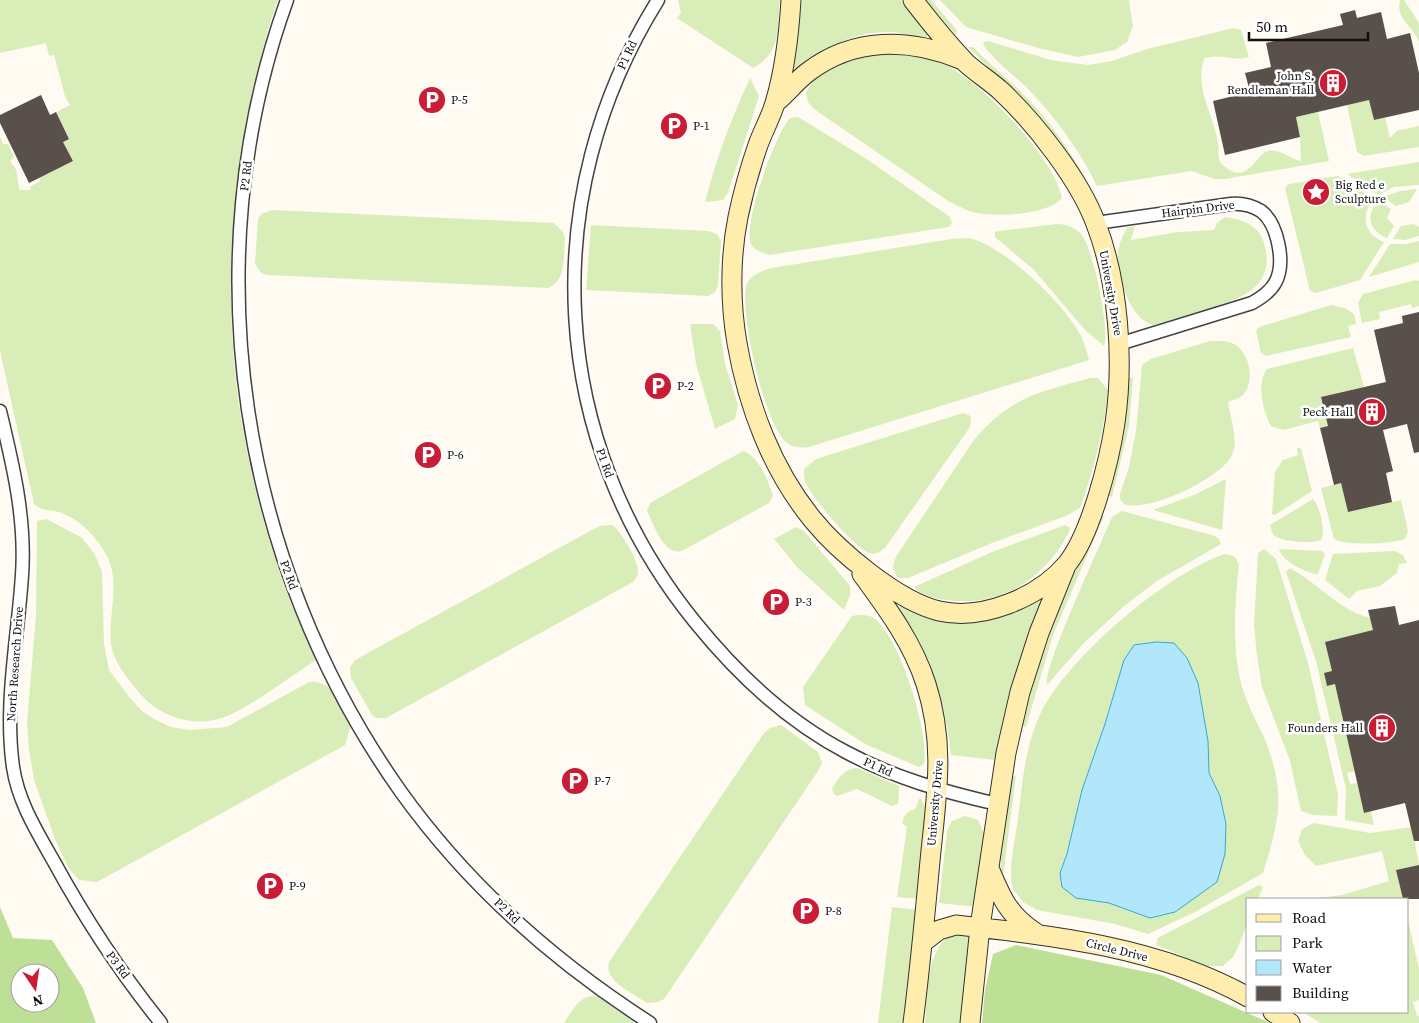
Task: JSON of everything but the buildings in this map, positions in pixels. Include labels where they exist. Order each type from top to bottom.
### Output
[{"type":"main road","name":"University Drive","points":[[791,0],[790,26],[775,103],[757,147],[737,221],[732,290],[736,340],[754,412],[785,478],[811,518],[856,564],[902,631],[926,684],[939,746],[937,790],[913,1023]]},
{"type":"main road","name":"University Drive","points":[[856,564],[894,590],[939,611],[964,612],[990,609],[1014,601],[1037,589],[1066,564],[1076,551],[1102,483],[1109,456],[1116,411],[1119,344],[1115,306],[1105,255],[1096,223],[1059,160],[1037,129],[999,89],[965,61],[913,0]]},
{"type":"main road","name":"University Drive","points":[[775,103],[814,68],[840,53],[863,45],[889,43],[915,45],[965,61]]},
{"type":"main road","name":"University Drive","points":[[970,1023],[980,927],[1006,753],[1020,692],[1039,633],[1066,564]]},
{"type":"main road","points":[[989,866],[1006,906],[1020,922],[1039,935]]},
{"type":"main road","name":"Circle Drive","points":[[922,943],[939,930],[956,925],[1099,944],[1185,968],[1227,985],[1246,996]]},
{"type":"main road","points":[[1275,1013],[1290,1023]]},
{"type":"street","name":"P2 Rd","points":[[287,0],[265,71],[253,127],[244,190],[238,297],[242,368],[250,428],[262,486],[287,572],[313,637],[357,723],[401,792],[480,886],[516,920],[584,978],[650,1023]]},
{"type":"street","name":"P1 Rd","points":[[658,0],[629,50],[610,94],[595,138],[578,214],[574,254],[578,347],[587,406],[597,442],[614,489],[640,541],[683,608],[750,684],[784,711],[832,744],[900,777],[937,790],[997,804]]},
{"type":"street","name":"Hairpin Drive","points":[[1096,223],[1231,204],[1248,205],[1262,212],[1271,225],[1280,260],[1276,282],[1266,293],[1252,303],[1119,344]]},
{"type":"street","name":"North Research Drive","points":[[0,411],[22,516],[22,573],[13,661],[11,715],[13,767],[26,813],[77,904]]},
{"type":"street","name":"P3 Rd","points":[[77,904],[103,945],[161,1023]]},
{"type":"green space","points":[[0,0],[278,0],[258,69],[239,169],[233,220],[232,323],[235,374],[242,424],[259,503],[288,596],[316,660],[257,700],[222,718],[198,721],[175,717],[154,706],[137,690],[121,668],[112,650],[113,579],[108,558],[94,537],[81,524],[67,515],[43,509],[34,504],[0,351],[0,136],[3,144],[8,144],[14,156],[10,162],[17,172],[20,190],[30,190],[31,186],[40,181],[39,178],[73,161],[63,142],[69,138],[56,112],[70,105],[65,96],[54,55],[49,56],[46,43],[0,53]]},
{"type":"green space","points":[[678,0],[780,0],[778,30],[769,55],[753,68],[677,18],[681,13]]},
{"type":"green space","points":[[802,0],[901,0],[928,33],[927,37],[892,32],[865,34],[841,42],[797,71],[793,67]]},
{"type":"green space","points":[[925,0],[931,0],[957,30],[956,35]]},
{"type":"green space","points":[[940,0],[1129,0],[1133,26],[1127,42],[1115,50],[1078,57],[1038,48],[966,27]]},
{"type":"green space","points":[[1400,0],[1404,0],[1419,23],[1419,42],[1402,17],[1399,7]]},
{"type":"green space","points":[[1234,28],[1241,30],[1249,57],[1210,57],[1204,59],[1202,70],[1201,81],[1216,133],[1220,162],[1229,170],[1237,173],[1243,172],[1263,154],[1272,150],[1301,161],[1300,137],[1296,117],[1318,112],[1329,161],[1225,179],[1215,179],[1191,171],[1097,186],[1076,148],[1050,114],[1031,92],[990,54],[983,43],[988,41],[1051,60],[1088,65],[1112,61],[1147,49]]},
{"type":"green space","points":[[968,47],[973,47],[1037,108],[1078,165],[1091,190],[1089,194],[1039,118]]},
{"type":"green space","points":[[900,50],[951,68],[966,78],[1000,107],[1017,125],[1046,163],[1056,181],[1062,198],[1044,209],[1018,214],[1004,215],[969,211],[948,201],[814,109],[808,102],[806,92],[816,77],[847,58]]},
{"type":"green space","points":[[750,78],[759,96],[728,193],[723,200],[705,202],[724,139]]},
{"type":"green space","points":[[1369,100],[1374,120],[1385,118],[1390,138],[1397,131],[1419,126],[1419,147],[1364,156],[1357,152],[1347,105]]},
{"type":"green space","points":[[798,117],[865,158],[950,217],[952,223],[949,227],[769,255],[760,252],[752,246],[750,236],[755,202],[776,142],[790,118]]},
{"type":"green space","points":[[1419,162],[1419,185],[1393,187],[1379,195],[1347,174]]},
{"type":"green space","points":[[1338,176],[1374,199],[1367,211],[1366,223],[1372,234],[1384,242],[1360,280],[1316,293],[1310,291],[1285,188],[1289,184],[1320,179],[1318,186],[1312,187],[1309,192],[1312,198],[1317,199],[1323,194],[1321,188],[1323,178]]},
{"type":"green space","points":[[1417,189],[1409,202],[1396,206],[1383,197],[1400,191]]},
{"type":"green space","points":[[1378,201],[1391,209],[1387,218],[1394,226],[1387,238],[1376,231],[1371,222],[1371,212]]},
{"type":"green space","points":[[272,210],[554,223],[563,232],[565,238],[563,267],[558,280],[548,288],[267,275],[261,273],[255,264],[258,219],[261,214]]},
{"type":"green space","points":[[1225,217],[1249,224],[1258,231],[1264,243],[1267,259],[1265,271],[1260,282],[1242,296],[1218,306],[1153,325],[1145,321],[1138,315],[1127,298],[1121,277],[1118,250],[1127,228],[1135,226],[1131,240],[1178,232],[1214,230],[1217,223]]},
{"type":"green space","points":[[1057,224],[1067,225],[1076,229],[1086,242],[1103,307],[1105,323],[1104,346],[1085,330],[1034,270],[995,237],[995,232],[999,231]]},
{"type":"green space","points":[[1414,224],[1419,227],[1419,236],[1405,240],[1393,239],[1401,226]]},
{"type":"green space","points":[[591,225],[708,231],[717,234],[721,241],[718,286],[715,292],[708,296],[586,290]]},
{"type":"green space","points":[[969,238],[984,243],[1000,252],[1049,294],[1063,310],[1082,338],[1089,360],[809,447],[792,446],[787,443],[779,433],[770,415],[755,367],[746,317],[745,297],[747,284],[751,278],[762,271],[772,268],[951,239]]},
{"type":"green space","points":[[1419,241],[1419,262],[1369,277],[1390,244],[1406,244]]},
{"type":"green space","points":[[1416,280],[1419,281],[1419,306],[1412,308],[1411,304],[1379,312],[1380,319],[1362,323],[1358,303],[1363,294]]},
{"type":"green space","points":[[1331,305],[1345,308],[1354,314],[1356,324],[1348,326],[1351,337],[1266,356],[1261,353],[1256,331],[1259,327]]},
{"type":"green space","points":[[690,324],[713,324],[720,331],[725,364],[738,405],[735,419],[715,429],[696,364]]},
{"type":"green space","points":[[1210,341],[1225,341],[1240,348],[1249,368],[1249,384],[1246,390],[1242,396],[1228,402],[1235,442],[1232,455],[1214,474],[1182,492],[1149,504],[1124,504],[1120,499],[1120,494],[1129,467],[1136,431],[1142,365],[1151,359]]},
{"type":"green space","points":[[1353,348],[1364,387],[1321,397],[1328,426],[1320,428],[1318,421],[1283,430],[1271,426],[1263,406],[1261,389],[1267,369]]},
{"type":"green space","points":[[1090,378],[1098,378],[1108,390],[1098,450],[1080,508],[1066,516],[992,543],[908,578],[899,578],[893,567],[897,555],[974,440],[988,425],[1013,405],[1026,398]]},
{"type":"green space","points":[[1129,378],[1133,378],[1129,426],[1112,497],[1108,495],[1123,435]]},
{"type":"green space","points":[[963,413],[971,418],[970,427],[885,548],[877,553],[872,554],[865,551],[846,535],[817,501],[806,484],[804,469],[816,459]]},
{"type":"green space","points":[[1297,448],[1301,448],[1312,491],[1275,515],[1272,514],[1275,472],[1283,460],[1298,455]]},
{"type":"green space","points":[[743,451],[758,463],[766,477],[773,496],[769,503],[682,551],[670,549],[660,538],[647,511],[650,503]]},
{"type":"green space","points":[[1226,479],[1222,530],[1153,510],[1194,495]]},
{"type":"green space","points":[[1341,483],[1348,512],[1401,500],[1408,531],[1405,539],[1369,544],[1348,543],[1334,539],[1321,488]]},
{"type":"green space","points":[[1313,499],[1318,507],[1321,519],[1323,531],[1321,540],[1296,542],[1273,535],[1270,525]]},
{"type":"green space","points":[[1122,511],[1215,536],[1221,544],[1157,581],[1124,606],[1083,644],[1047,685],[1048,674],[1054,656],[1074,604],[1112,517]]},
{"type":"green space","points":[[1104,516],[1053,635],[1026,727],[1022,726],[1037,672],[1055,621],[1098,519]]},
{"type":"green space","points":[[46,519],[81,537],[94,553],[102,571],[104,644],[109,670],[143,712],[171,727],[189,730],[227,727],[309,682],[317,682],[330,689],[340,703],[351,725],[345,745],[97,882],[79,880],[69,869],[55,839],[34,780],[29,749],[27,723],[36,615],[37,521]]},
{"type":"green space","points":[[612,525],[624,539],[635,561],[638,573],[633,582],[386,718],[376,718],[372,715],[351,678],[350,667],[355,660],[592,530],[600,526]]},
{"type":"green space","points":[[1065,525],[1070,528],[1069,532],[1047,564],[1019,587],[1002,594],[985,599],[966,601],[946,600],[933,598],[914,587],[992,552]]},
{"type":"green space","points":[[796,527],[804,531],[850,586],[850,595],[844,610],[797,567],[774,539]]},
{"type":"green space","points":[[1264,549],[1276,559],[1308,663],[1338,795],[1337,816],[1313,815],[1301,811],[1290,761],[1262,687],[1254,625],[1258,553]]},
{"type":"green space","points":[[1279,549],[1322,551],[1325,554],[1318,574],[1310,573],[1294,565],[1281,554]]},
{"type":"green space","points":[[1395,551],[1403,555],[1407,563],[1399,564],[1397,573],[1380,586],[1357,591],[1349,599],[1325,580],[1333,554]]},
{"type":"green space","points":[[1224,554],[1234,556],[1239,564],[1235,607],[1237,665],[1248,704],[1266,742],[1278,793],[1276,823],[1263,873],[1195,912],[1148,934],[1115,924],[1037,910],[1023,902],[1013,889],[1011,872],[1025,767],[1030,741],[1039,717],[1052,694],[1070,670],[1119,622],[1174,580]]},
{"type":"green space","points":[[1290,568],[1339,603],[1371,618],[1375,630],[1325,642],[1332,671],[1324,674],[1327,686],[1335,684],[1355,771],[1347,773],[1350,784],[1357,783],[1365,813],[1371,811],[1374,825],[1345,820],[1346,789],[1316,661],[1286,572]]},
{"type":"green space","points":[[1039,597],[1042,599],[1041,604],[1016,681],[996,760],[951,755],[947,726],[937,683],[920,643],[899,605],[926,614]]},
{"type":"green space","points":[[858,615],[874,618],[885,630],[903,666],[918,710],[925,750],[924,764],[919,767],[865,744],[805,705],[803,687],[852,616]]},
{"type":"green space","points":[[781,725],[818,752],[822,763],[664,999],[658,1002],[647,1003],[615,981],[608,969],[609,962],[764,733],[770,728]]},
{"type":"green space","points":[[857,768],[899,786],[898,804],[892,806],[857,789],[837,796],[834,794],[832,789],[839,778],[845,772]]},
{"type":"green space","points":[[1016,775],[1003,876],[1001,876],[1001,853],[1011,778]]},
{"type":"green space","points":[[920,797],[928,812],[921,899],[897,897],[907,827],[902,823],[906,814],[915,809]]},
{"type":"green space","points":[[965,816],[978,820],[985,835],[977,907],[939,903],[947,831],[952,821]]},
{"type":"green space","points":[[1314,823],[1370,833],[1412,827],[1419,865],[1396,870],[1403,898],[1319,898],[1342,895],[1389,881],[1382,851],[1316,866],[1305,855],[1298,841],[1302,829]]},
{"type":"green space","points":[[1259,885],[1263,887],[1258,898],[1246,898],[1246,928],[1234,956],[1223,966],[1207,966],[1156,945],[1158,938]]},
{"type":"green space","points":[[0,907],[13,938],[52,940],[83,988],[96,1023],[0,1023]]},
{"type":"green space","points":[[892,907],[920,910],[906,1023],[878,1023]]},
{"type":"green space","points":[[1409,924],[1419,969],[1419,1000],[1413,1002],[1417,1016],[1419,1016],[1419,1023],[1320,1023],[1305,1013],[1409,1013]]},
{"type":"green space","points":[[974,931],[964,1023],[925,1023],[929,975],[937,951],[943,942],[951,936]]},
{"type":"green space","points":[[1016,945],[1161,975],[1270,1023],[982,1023],[985,990],[993,954]]},
{"type":"green space","points":[[592,996],[598,997],[635,1023],[564,1023],[579,1002]]},
{"type":"water","points":[[1156,642],[1174,643],[1187,658],[1198,683],[1208,741],[1209,773],[1220,796],[1226,824],[1225,854],[1217,882],[1175,912],[1150,918],[1109,903],[1076,898],[1062,887],[1060,873],[1067,854],[1082,790],[1105,724],[1124,660],[1134,645]]},
{"type":"place","name":"John S. Rendleman Hall","points":[[1333,83]]},
{"type":"place","name":"P-5","points":[[432,100]]},
{"type":"place","name":"P-1","points":[[674,126]]},
{"type":"place","name":"Big Red e Sculpture","points":[[1316,192]]},
{"type":"place","name":"P-2","points":[[658,386]]},
{"type":"place","name":"Peck Hall","points":[[1372,412]]},
{"type":"place","name":"P-6","points":[[428,455]]},
{"type":"place","name":"P-3","points":[[776,602]]},
{"type":"place","name":"Founders Hall","points":[[1382,728]]},
{"type":"place","name":"P-7","points":[[575,781]]},
{"type":"place","name":"P-9","points":[[270,886]]},
{"type":"place","name":"P-8","points":[[806,911]]}]
